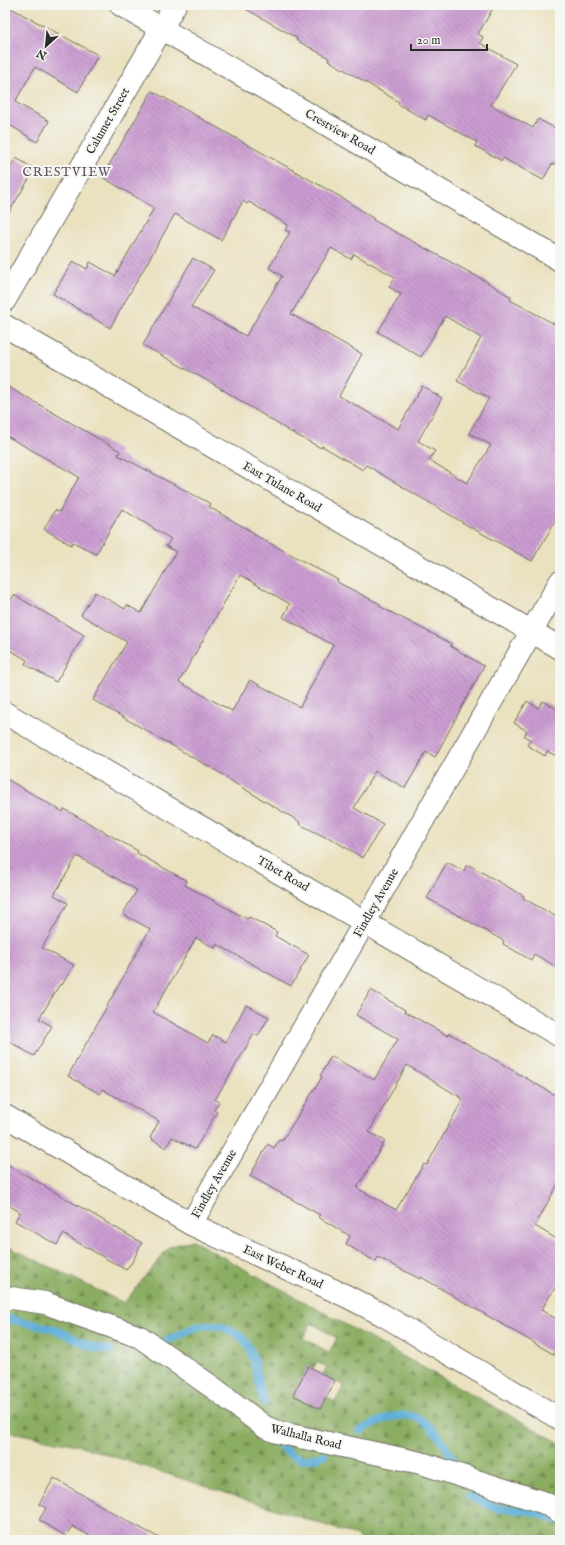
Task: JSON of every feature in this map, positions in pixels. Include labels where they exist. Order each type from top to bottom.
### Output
[{"type":"street","name":"Crestview Road","points":[[121,5],[560,260]]},
{"type":"street","name":"Calumet Street","points":[[5,300],[175,5]]},
{"type":"street","name":"East Tulane Road","points":[[5,326],[560,648]]},
{"type":"street","name":"Findley Avenue","points":[[192,1224],[560,582]]},
{"type":"street","name":"Tibet Road","points":[[5,713],[560,1036]]},
{"type":"street","name":"East Weber Road","points":[[5,1116],[192,1224],[346,1296],[383,1315],[560,1419]]},
{"type":"street","name":"Walhalla Road","points":[[5,1297],[45,1303],[140,1337],[215,1389],[265,1427],[278,1432],[421,1464],[545,1503],[560,1512]]},
{"type":"green space","points":[[192,1240],[560,1443],[560,1540],[363,1540],[355,1535],[78,1445],[5,1431],[5,1245],[124,1303],[169,1247]],"holes":[[[311,1323],[337,1338],[329,1352],[303,1338]],[[317,1362],[327,1367],[323,1374],[344,1386],[335,1402],[326,1397],[320,1409],[293,1394],[308,1367],[313,1369]]]},
{"type":"building","points":[[5,5],[98,55],[78,92],[35,67],[15,102],[49,121],[37,142],[5,122]]},
{"type":"building","points":[[239,5],[495,5],[478,34],[483,37],[480,43],[516,64],[491,105],[533,128],[538,119],[560,131],[560,164],[552,164],[543,180],[503,158],[502,161],[475,146],[477,142],[428,115],[426,120],[398,104],[399,102],[328,60],[329,58],[296,40],[297,38]]},
{"type":"building","points":[[152,91],[339,196],[374,219],[373,220],[482,279],[511,297],[510,300],[560,327],[560,513],[532,561],[472,528],[366,465],[363,470],[322,446],[321,448],[289,431],[217,386],[143,345],[193,258],[214,270],[191,307],[246,336],[282,276],[269,268],[290,232],[285,230],[288,225],[249,202],[247,204],[243,201],[221,240],[175,214],[110,328],[53,294],[73,261],[87,269],[90,262],[115,276],[154,208],[102,177]],"holes":[[[331,248],[351,259],[354,254],[395,277],[389,287],[401,294],[378,332],[421,357],[445,316],[481,338],[457,381],[489,398],[469,433],[491,445],[467,483],[429,460],[435,451],[418,441],[442,398],[422,386],[398,429],[339,396],[362,354],[291,314]]]},
{"type":"building","points":[[16,158],[35,169],[5,219],[5,176]]},
{"type":"building","points":[[5,385],[120,451],[118,455],[211,504],[209,507],[254,533],[253,534],[338,580],[337,582],[380,604],[379,606],[452,644],[450,646],[484,666],[435,757],[426,752],[405,788],[375,771],[354,808],[383,824],[363,858],[328,837],[327,838],[299,824],[300,822],[226,778],[227,777],[93,700],[127,642],[81,615],[95,592],[125,609],[127,605],[141,613],[176,552],[166,546],[171,539],[122,509],[96,554],[73,542],[71,545],[44,529],[55,510],[59,512],[79,477],[5,435]],"holes":[[[240,575],[290,604],[283,617],[333,645],[300,707],[250,680],[232,711],[179,682]]]},
{"type":"building","points":[[14,595],[84,635],[56,682],[25,664],[27,660],[5,647],[5,610]]},
{"type":"building","points":[[527,701],[538,708],[543,701],[560,711],[560,758],[547,751],[545,756],[527,745],[531,740],[524,736],[527,731],[514,723]]},
{"type":"building","points":[[5,778],[63,812],[64,809],[138,851],[137,853],[187,881],[185,885],[247,919],[249,917],[277,932],[275,936],[309,955],[291,986],[217,944],[215,948],[196,938],[153,1012],[208,1043],[213,1035],[226,1042],[246,1005],[269,1017],[258,1036],[254,1034],[215,1100],[219,1102],[214,1110],[217,1112],[195,1149],[172,1137],[166,1148],[150,1138],[159,1121],[102,1089],[100,1094],[68,1076],[150,929],[123,914],[137,890],[77,856],[54,895],[68,903],[42,948],[74,965],[62,985],[60,984],[39,1019],[52,1026],[34,1056],[5,1039]]},
{"type":"building","points":[[447,862],[464,871],[467,864],[524,896],[523,898],[560,919],[560,969],[534,954],[531,960],[503,944],[504,941],[427,898]]},
{"type":"building","points":[[371,990],[405,1010],[404,1011],[448,1036],[449,1033],[560,1098],[560,1180],[535,1226],[560,1241],[560,1280],[541,1310],[560,1321],[560,1358],[421,1277],[420,1279],[378,1257],[376,1262],[346,1244],[350,1236],[318,1217],[320,1215],[250,1176],[268,1144],[274,1148],[279,1140],[282,1141],[322,1077],[320,1076],[331,1056],[374,1080],[398,1039],[356,1015]],"holes":[[[407,1065],[463,1099],[427,1165],[424,1164],[396,1210],[357,1188],[385,1141],[369,1132]]]},
{"type":"building","points":[[5,1163],[142,1243],[131,1264],[126,1270],[63,1234],[57,1245],[15,1221],[20,1212],[5,1203]]},
{"type":"building","points":[[308,1366],[335,1381],[320,1409],[293,1395]]},
{"type":"building","points":[[54,1478],[163,1540],[97,1540],[72,1526],[66,1536],[39,1520],[46,1508],[39,1504]]},
{"type":"waterway","points":[[5,1318],[56,1330],[89,1346],[110,1350]]},
{"type":"waterway","points":[[168,1340],[193,1328],[205,1326],[222,1327],[240,1336],[251,1352],[264,1402]]},
{"type":"waterway","points":[[360,1431],[377,1422],[392,1417],[405,1415],[416,1418],[427,1423],[436,1433],[454,1462]]},
{"type":"waterway","points":[[276,1439],[286,1451],[297,1458],[309,1459],[324,1455]]},
{"type":"waterway","points":[[469,1496],[496,1508],[530,1511],[556,1520]]},
{"type":"district","name":"CRESTVIEW","points":[[67,172]]}]
